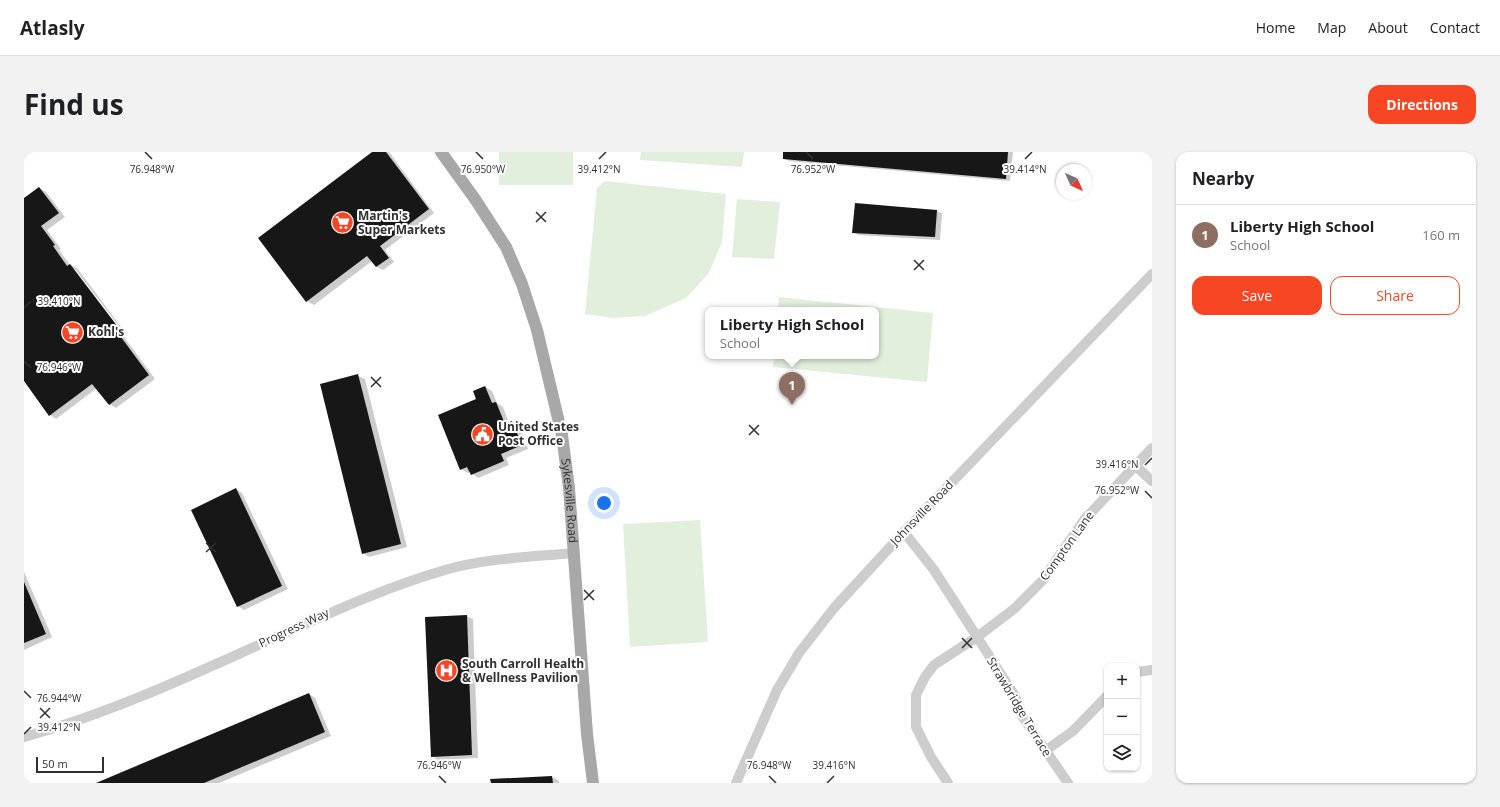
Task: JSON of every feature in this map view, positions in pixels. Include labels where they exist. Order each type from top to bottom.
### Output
[{"type":"main road","name":"Sykesville Road","points":[[440,152],[496,229],[516,267],[531,308],[562,435],[569,488],[587,734],[593,783]]},
{"type":"street","name":"Johnsville Road","points":[[736,783],[766,710],[799,653],[834,608],[904,532],[1152,274]]},
{"type":"street","name":"Compton Lane","points":[[948,783],[931,757],[916,727],[916,695],[925,677],[934,665],[977,637],[1014,609],[1042,581],[1084,520],[1152,448]]},
{"type":"street","points":[[1135,465],[1152,480]]},
{"type":"street","name":"Strawbridge Terrace","points":[[904,532],[934,570],[1015,696],[1022,716],[1068,783]]},
{"type":"street","name":"Progress Way","points":[[24,737],[99,713],[140,697],[341,607],[426,576],[472,563],[574,553]]},
{"type":"street","points":[[1140,672],[1152,670]]},
{"type":"street","points":[[1045,751],[1073,731],[1104,699]]},
{"type":"green space","points":[[499,152],[573,152],[573,185],[499,185]]},
{"type":"green space","points":[[641,152],[744,152],[742,167],[640,160]]},
{"type":"green space","points":[[605,181],[726,194],[722,242],[709,273],[686,298],[645,316],[613,318],[585,314],[597,188]]},
{"type":"green space","points":[[737,199],[780,202],[774,259],[732,257]]},
{"type":"green space","points":[[779,297],[875,307],[778,307]]},
{"type":"green space","points":[[879,307],[933,313],[927,382],[773,367],[774,359],[879,359]]},
{"type":"green space","points":[[700,520],[708,642],[630,647],[623,524]]},
{"type":"building","name":"Martin's Super Markets","points":[[372,152],[386,152],[429,209],[380,246],[389,258],[376,267],[367,256],[306,302],[258,238]]},
{"type":"building","points":[[783,152],[1008,152],[1006,179],[783,159]]},
{"type":"building","name":"Kohl's","points":[[39,187],[59,213],[41,226],[55,245],[53,246],[67,266],[70,264],[121,331],[118,333],[149,375],[109,405],[92,384],[49,416],[24,381],[24,198]]},
{"type":"building","points":[[855,203],[937,210],[935,237],[852,233]]},
{"type":"building","points":[[358,374],[401,544],[362,554],[320,384]]},
{"type":"building","name":"United States Post Office","points":[[485,386],[492,403],[496,402],[505,424],[512,421],[522,445],[501,454],[504,461],[471,475],[467,467],[460,470],[438,415],[476,399],[473,391]]},
{"type":"building","points":[[236,488],[282,586],[237,607],[191,510]]},
{"type":"building","points":[[24,582],[46,634],[24,643]]},
{"type":"building","points":[[467,615],[472,755],[431,757],[425,617]]},
{"type":"building","points":[[309,693],[325,732],[204,783],[96,783]]},
{"type":"building","points":[[552,776],[553,783],[491,783],[490,779]]},
{"type":"place","name":"Martin's Super Markets","points":[[343,223]]},
{"type":"place","name":"Kohl's","points":[[72,332]]},
{"type":"place","name":"Liberty High School","points":[[792,405]]},
{"type":"place","name":"United States Post Office","points":[[482,434]]},
{"type":"place","name":"South Carroll Health & Wellness Pavilion","points":[[447,671]]}]
